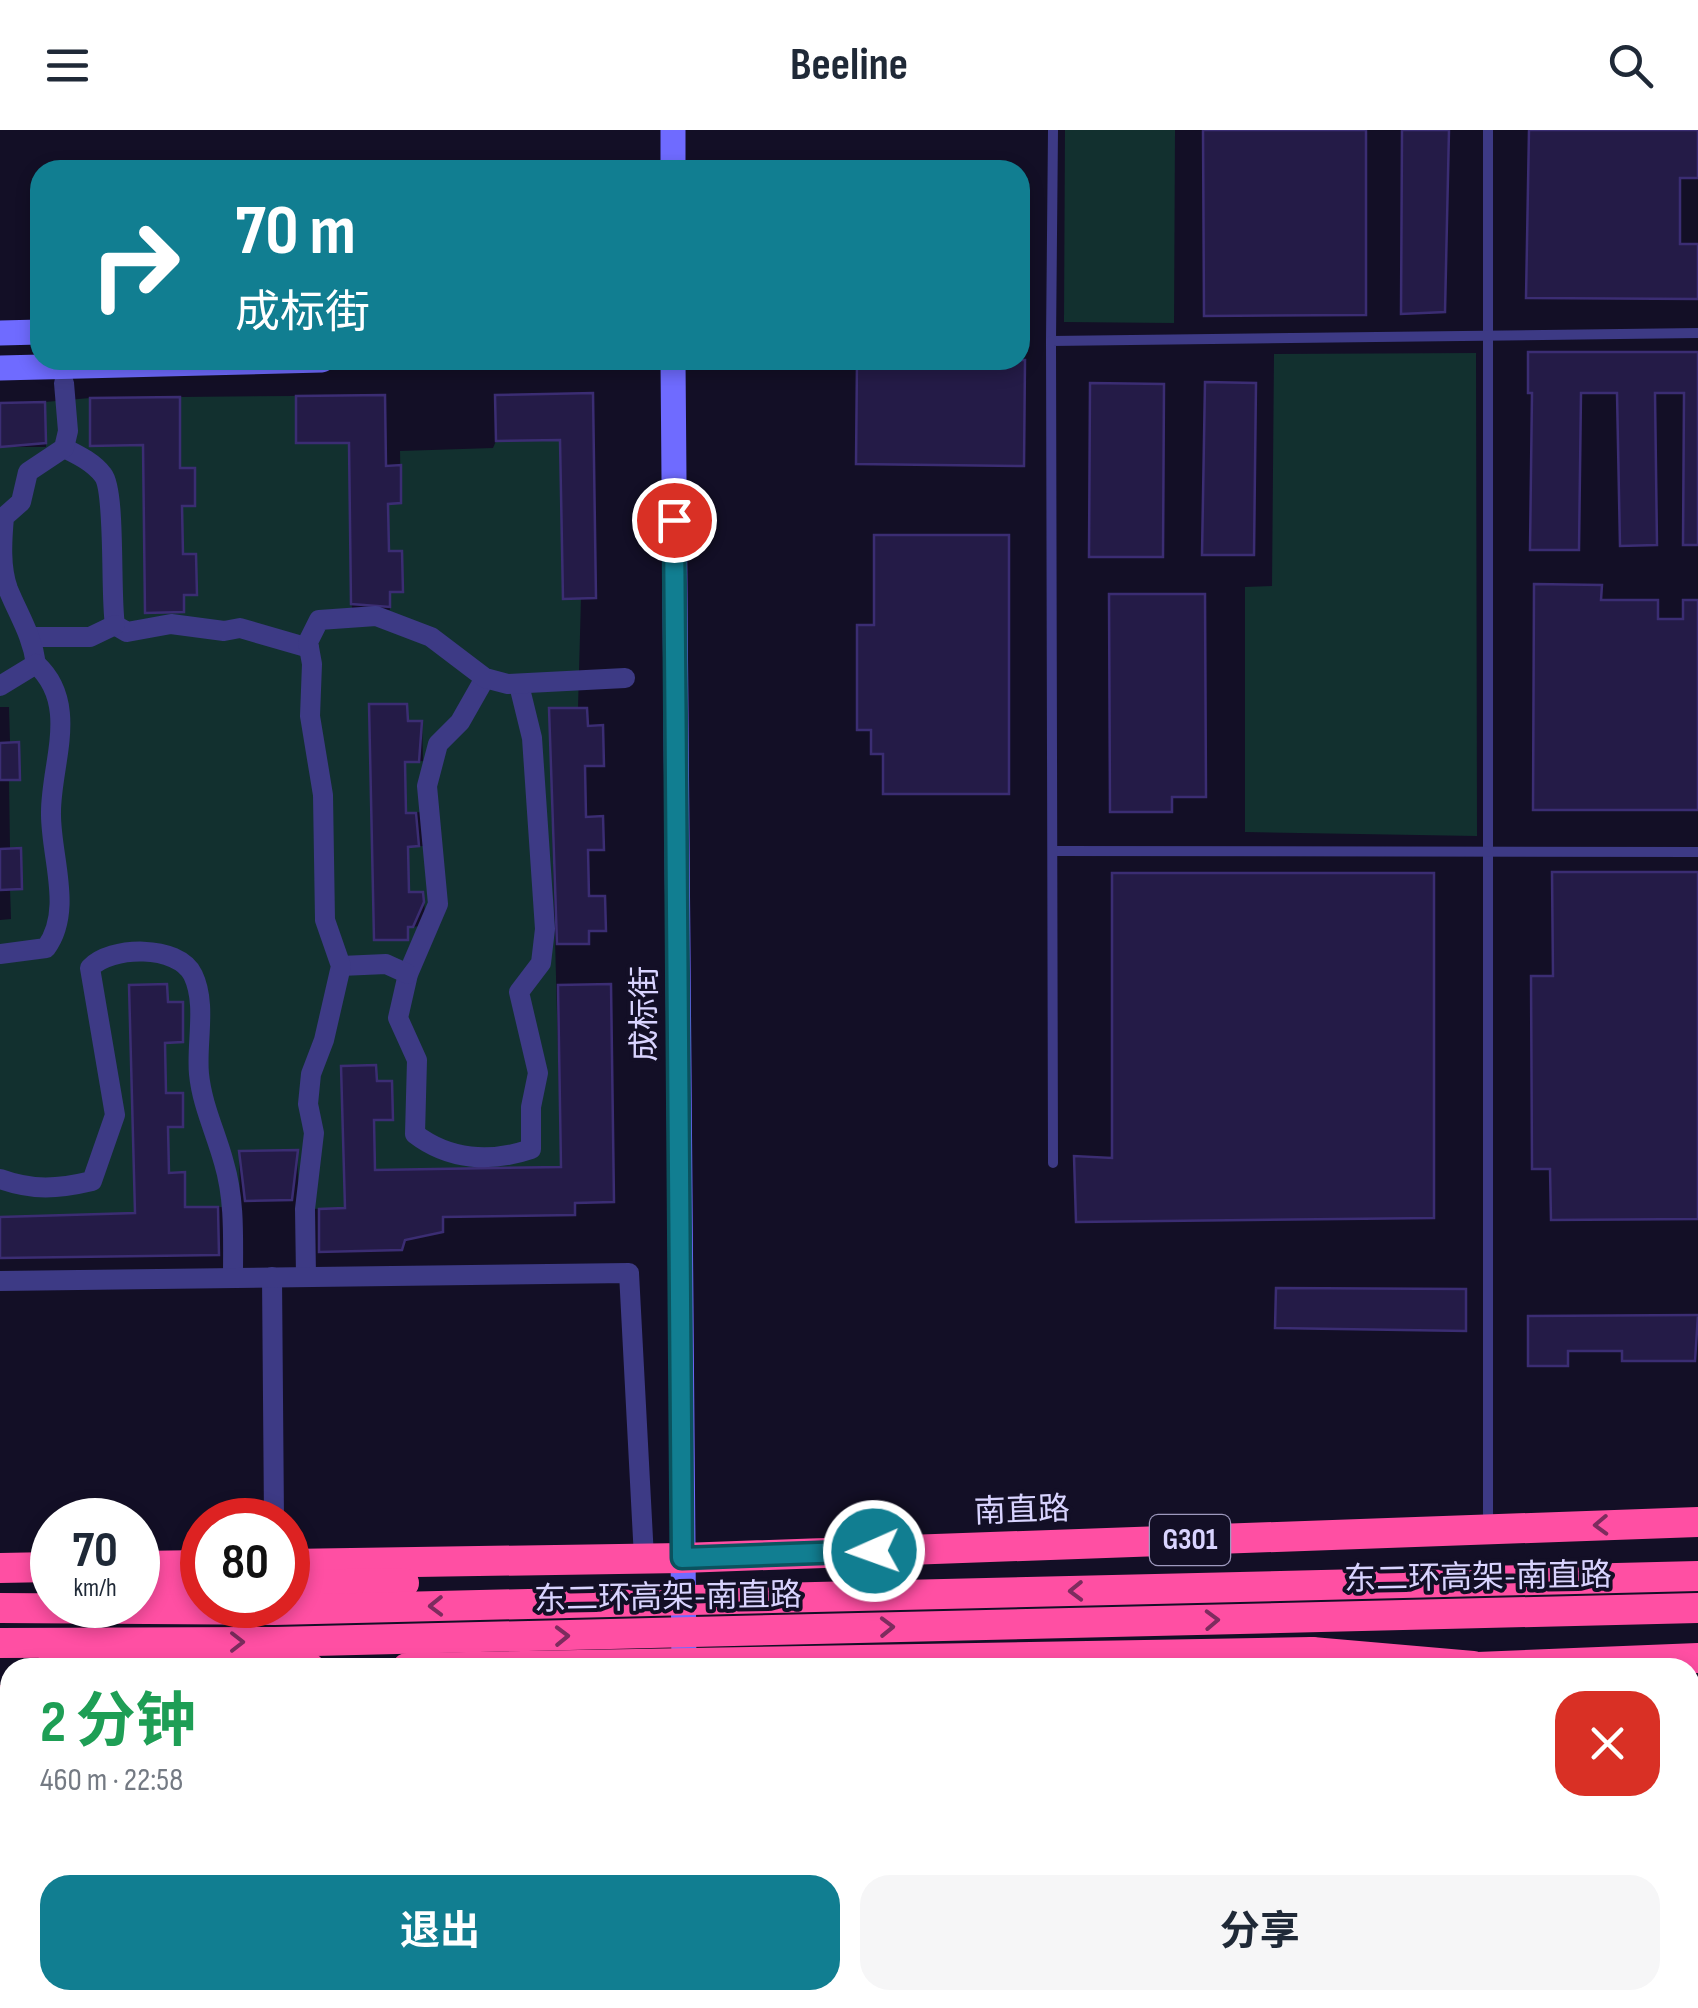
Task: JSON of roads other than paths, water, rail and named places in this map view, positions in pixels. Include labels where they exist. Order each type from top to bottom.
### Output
[{"type":"highway","name":"南直路","points":[[310,1564],[682,1558],[1698,1522]]},
{"type":"highway","points":[[310,1585],[592,1576],[644,1558]]},
{"type":"highway","points":[[0,1568],[30,1568]]},
{"type":"highway","name":"东二环高架-南直路","points":[[0,1608],[274,1610],[1698,1576]]},
{"type":"highway","points":[[0,1588],[30,1588]]},
{"type":"highway","name":"东二环高架-南直路","points":[[0,1645],[313,1642],[1698,1608]]},
{"type":"highway","points":[[0,1645],[97,1658]]},
{"type":"highway","points":[[972,1658],[1312,1652],[1391,1658]]},
{"type":"street","points":[[672,130],[673,160]]},
{"type":"street","points":[[0,333],[30,332]]},
{"type":"street","points":[[0,368],[30,367]]},
{"type":"street","name":"成标街","points":[[673,370],[684,1658]]},
{"type":"street","points":[[0,954],[46,948],[56,934],[60,870],[50,808],[63,734],[49,676],[36,664],[32,637],[8,589],[1,550],[4,517],[20,502],[28,472],[64,448],[68,431],[64,383]]},
{"type":"street","points":[[64,448],[85,458],[106,477],[112,502],[108,536],[114,625]]},
{"type":"street","points":[[306,1276],[304,1208],[314,1134],[308,1104],[311,1074],[324,1040],[341,966],[325,920],[323,796],[310,716],[309,648],[313,626],[320,620],[376,616],[431,638],[456,652],[485,678],[508,684],[625,678]]},
{"type":"street","points":[[114,625],[126,632],[171,624],[224,631],[240,628],[309,648]]},
{"type":"street","points":[[32,637],[90,637],[114,625]]},
{"type":"street","points":[[0,686],[36,664]]},
{"type":"street","points":[[485,678],[460,722],[438,744],[428,786],[438,904],[408,974],[398,1018],[417,1060],[415,1134],[440,1153],[506,1158],[531,1149],[531,1106],[538,1073],[520,992],[541,963],[545,929],[532,738],[520,689]]},
{"type":"street","points":[[0,1179],[28,1189],[61,1189],[92,1181],[115,1115],[90,968],[100,957],[130,952],[175,957],[192,973],[199,1005],[199,1074],[232,1209],[233,1278]]},
{"type":"street","points":[[341,966],[386,964],[408,974]]},
{"type":"street","points":[[0,1281],[629,1273],[644,1558]]},
{"type":"street","points":[[272,1277],[274,1498]]},
{"type":"lane","points":[[1053,1163],[1054,130]]},
{"type":"lane","points":[[1488,130],[1488,1530]]},
{"type":"lane","points":[[1051,341],[1698,334]]},
{"type":"lane","points":[[1052,851],[1698,852]]}]
